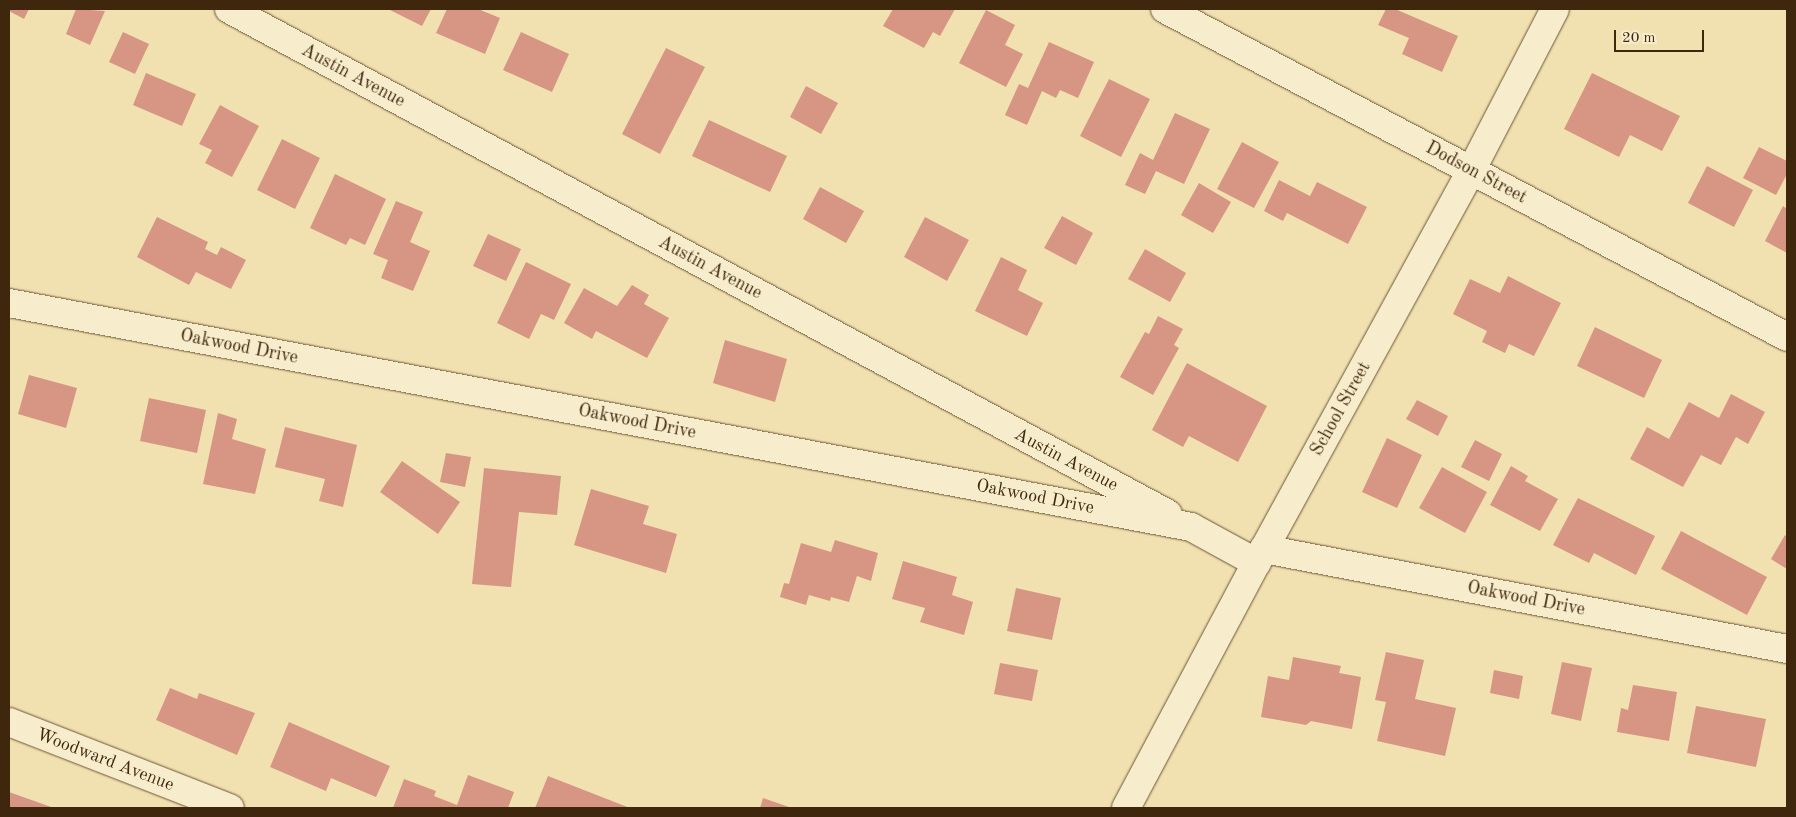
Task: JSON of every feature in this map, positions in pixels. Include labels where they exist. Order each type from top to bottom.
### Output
[{"type":"street","name":"Austin Avenue","points":[[229,9],[1191,527]]},
{"type":"street","name":"Dodson Street","points":[[1165,9],[1787,337]]},
{"type":"street","name":"School Street","points":[[1126,808],[1471,171],[1555,9]]},
{"type":"street","name":"Oakwood Drive","points":[[9,303],[1191,527],[1261,556],[1787,649]]},
{"type":"street","name":"Woodward Avenue","points":[[9,722],[230,808]]},
{"type":"building","points":[[9,9],[29,9],[24,19],[9,11]]},
{"type":"building","points":[[76,9],[105,11],[90,45],[66,34]]},
{"type":"building","points":[[388,9],[431,9],[422,26]]},
{"type":"building","points":[[447,9],[478,9],[500,18],[485,54],[436,33]]},
{"type":"building","points":[[893,9],[955,9],[940,36],[933,32],[924,48],[883,26]]},
{"type":"building","points":[[1386,9],[1395,9],[1458,36],[1442,72],[1402,54],[1409,38],[1378,25]]},
{"type":"building","points":[[986,10],[1015,25],[1005,45],[1023,54],[1006,87],[959,63]]},
{"type":"building","points":[[123,32],[149,44],[135,74],[109,62]]},
{"type":"building","points":[[521,32],[569,54],[552,92],[503,70]]},
{"type":"building","points":[[1049,42],[1094,62],[1078,98],[1060,90],[1056,98],[1042,91],[1027,125],[1005,115],[1019,84],[1028,88]]},
{"type":"building","points":[[666,48],[705,67],[660,154],[622,134]]},
{"type":"building","points":[[146,73],[196,94],[182,126],[133,105]]},
{"type":"building","points":[[1592,73],[1680,116],[1662,151],[1630,135],[1619,157],[1564,129]]},
{"type":"building","points":[[1109,79],[1150,99],[1121,157],[1080,136]]},
{"type":"building","points":[[806,86],[838,103],[821,134],[790,117]]},
{"type":"building","points":[[220,105],[259,126],[232,177],[205,163],[212,150],[199,144]]},
{"type":"building","points":[[1175,113],[1210,129],[1184,184],[1156,171],[1145,194],[1125,185],[1140,153],[1153,160]]},
{"type":"building","points":[[709,120],[787,156],[770,192],[692,156]]},
{"type":"building","points":[[282,139],[320,158],[295,209],[257,190]]},
{"type":"building","points":[[1242,142],[1279,162],[1254,208],[1217,189]]},
{"type":"building","points":[[1759,147],[1787,161],[1787,174],[1776,195],[1743,178]]},
{"type":"building","points":[[1707,166],[1753,190],[1734,227],[1688,203]]},
{"type":"building","points":[[335,174],[386,199],[365,245],[350,238],[346,245],[310,228]]},
{"type":"building","points":[[1279,180],[1310,196],[1317,182],[1367,207],[1348,244],[1287,213],[1283,221],[1264,211]]},
{"type":"building","points":[[1199,183],[1231,202],[1213,233],[1181,215]]},
{"type":"building","points":[[820,187],[864,211],[846,243],[803,219]]},
{"type":"building","points":[[396,201],[423,212],[410,242],[430,251],[413,291],[381,278],[388,260],[373,254]]},
{"type":"building","points":[[1783,206],[1787,209],[1787,253],[1765,241]]},
{"type":"building","points":[[1062,216],[1093,233],[1076,265],[1044,248]]},
{"type":"building","points":[[157,217],[208,242],[205,249],[217,255],[221,247],[246,260],[231,289],[196,272],[189,285],[137,257]]},
{"type":"building","points":[[925,217],[969,240],[947,281],[904,257]]},
{"type":"building","points":[[488,234],[521,249],[506,281],[473,266]]},
{"type":"building","points":[[1145,249],[1186,273],[1170,302],[1128,279]]},
{"type":"building","points":[[1001,257],[1027,270],[1018,290],[1043,303],[1027,336],[975,311]]},
{"type":"building","points":[[526,262],[571,284],[554,320],[541,314],[529,339],[497,323]]},
{"type":"building","points":[[1508,276],[1561,303],[1534,356],[1509,344],[1505,353],[1482,342],[1487,331],[1453,314],[1470,279],[1500,293]]},
{"type":"building","points":[[632,285],[649,295],[644,304],[669,318],[647,358],[596,331],[592,339],[564,323],[584,288],[617,306]]},
{"type":"building","points":[[1158,316],[1183,329],[1174,345],[1179,348],[1153,395],[1120,377],[1145,332],[1149,334]]},
{"type":"building","points":[[1595,327],[1662,360],[1644,398],[1577,366]]},
{"type":"building","points":[[725,340],[787,359],[775,402],[713,383]]},
{"type":"building","points":[[1187,363],[1267,406],[1238,462],[1189,436],[1183,447],[1152,430]]},
{"type":"building","points":[[29,375],[77,388],[66,428],[18,414]]},
{"type":"building","points":[[1731,394],[1765,412],[1748,444],[1736,437],[1721,465],[1701,455],[1683,487],[1630,459],[1647,427],[1669,439],[1689,402],[1719,418]]},
{"type":"building","points":[[149,398],[206,410],[197,453],[140,441]]},
{"type":"building","points":[[1417,400],[1448,416],[1438,436],[1406,419]]},
{"type":"building","points":[[218,413],[237,419],[232,439],[266,449],[255,494],[203,484]]},
{"type":"building","points":[[285,427],[357,445],[343,507],[319,501],[325,479],[275,467]]},
{"type":"building","points":[[1387,438],[1422,455],[1397,508],[1362,492]]},
{"type":"building","points":[[1475,440],[1502,454],[1489,481],[1461,467]]},
{"type":"building","points":[[446,453],[471,457],[465,487],[440,482]]},
{"type":"building","points":[[402,461],[460,502],[438,534],[380,492]]},
{"type":"building","points":[[1511,466],[1528,476],[1525,481],[1558,499],[1540,531],[1490,505]]},
{"type":"building","points":[[1442,467],[1487,492],[1465,533],[1419,508]]},
{"type":"building","points":[[484,468],[561,476],[557,515],[519,512],[511,587],[472,584]]},
{"type":"building","points":[[591,489],[649,506],[643,524],[677,534],[666,573],[574,545]]},
{"type":"building","points":[[1578,498],[1655,536],[1636,575],[1594,553],[1589,563],[1553,545]]},
{"type":"building","points":[[1681,531],[1767,577],[1747,615],[1661,569]]},
{"type":"building","points":[[1785,535],[1787,537],[1787,569],[1771,559]]},
{"type":"building","points":[[835,540],[878,553],[871,581],[857,576],[849,602],[831,597],[830,601],[809,595],[806,605],[780,597],[784,583],[789,584],[801,543],[831,552]]},
{"type":"building","points":[[903,561],[957,577],[952,595],[973,602],[964,635],[920,622],[925,608],[892,599]]},
{"type":"building","points":[[1016,588],[1061,598],[1052,640],[1007,631]]},
{"type":"building","points":[[1386,652],[1424,660],[1415,699],[1456,708],[1445,756],[1377,741],[1386,702],[1375,700]]},
{"type":"building","points":[[1293,657],[1341,666],[1339,673],[1361,677],[1352,729],[1311,721],[1306,725],[1261,717],[1268,676],[1289,680]]},
{"type":"building","points":[[1562,662],[1592,668],[1581,721],[1551,714]]},
{"type":"building","points":[[1000,663],[1038,670],[1032,701],[994,694]]},
{"type":"building","points":[[1494,670],[1523,676],[1519,699],[1490,693]]},
{"type":"building","points":[[1633,685],[1677,692],[1669,741],[1617,732],[1621,708],[1628,710]]},
{"type":"building","points":[[170,688],[197,699],[199,693],[255,713],[237,755],[156,720]]},
{"type":"building","points":[[1696,706],[1766,719],[1756,767],[1687,753]]},
{"type":"building","points":[[289,722],[390,766],[376,797],[331,778],[326,791],[270,767]]},
{"type":"building","points":[[468,775],[514,792],[508,808],[393,808],[404,779],[436,791],[434,796],[457,805]]},
{"type":"building","points":[[548,776],[630,808],[535,808]]},
{"type":"building","points":[[9,792],[54,808],[9,808]]},
{"type":"building","points":[[763,798],[792,808],[760,808]]}]
